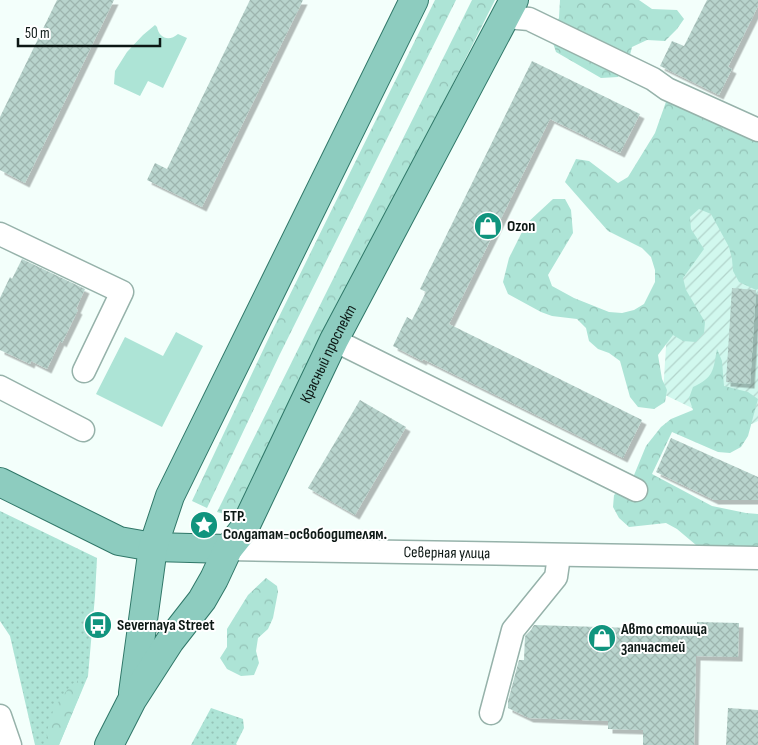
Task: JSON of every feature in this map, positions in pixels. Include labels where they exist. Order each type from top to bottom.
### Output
[{"type":"main road","name":"Красный проспект","points":[[132,700],[153,546],[170,496],[414,0]]},
{"type":"main road","name":"Красный проспект","points":[[109,745],[132,700],[170,641],[202,600],[228,549],[244,529],[334,340],[510,8]]},
{"type":"main road","name":"Северная улица","points":[[0,482],[119,541],[153,546],[228,549]]},
{"type":"street","points":[[510,8],[653,79],[667,89],[758,130]]},
{"type":"street","points":[[0,234],[122,292],[84,371]]},
{"type":"street","points":[[334,340],[636,490]]},
{"type":"street","points":[[0,387],[83,430]]},
{"type":"street","name":"Северная улица","points":[[228,549],[758,558]]},
{"type":"street","points":[[492,713],[513,630],[556,577],[559,556]]},
{"type":"street","points":[[0,716],[10,745]]},
{"type":"shaded area","points":[[676,189],[758,199],[758,421],[752,424],[715,419],[663,394]]},
{"type":"green space","points":[[435,0],[456,0],[279,356],[207,508],[192,501],[273,329]]},
{"type":"green space","points":[[472,0],[495,0],[235,517],[217,512]]},
{"type":"green space","points":[[560,0],[639,0],[652,9],[677,10],[684,19],[665,41],[647,40],[632,47],[628,63],[618,77],[601,78],[556,52],[550,34],[559,18]]},
{"type":"green space","points":[[155,25],[160,34],[165,38],[171,38],[178,34],[187,38],[163,88],[148,81],[140,96],[114,84],[115,71],[127,52]]},
{"type":"green space","points":[[668,96],[758,125],[758,289],[756,290],[739,282],[733,271],[729,247],[711,214],[699,209],[690,217],[691,229],[704,249],[683,278],[686,290],[705,322],[704,333],[696,342],[683,341],[673,335],[658,355],[662,379],[667,390],[665,402],[654,409],[638,407],[630,397],[620,361],[609,353],[598,349],[589,341],[586,328],[577,319],[552,316],[541,312],[508,294],[503,282],[509,258],[526,224],[553,199],[565,199],[571,210],[573,233],[548,275],[552,286],[574,298],[609,312],[622,313],[634,310],[644,304],[655,282],[655,270],[651,257],[642,248],[608,231],[565,182],[576,159],[589,161],[618,183],[628,177],[655,133]]},
{"type":"green space","points":[[176,332],[203,346],[162,427],[96,394],[125,337],[163,356]]},
{"type":"green space","points":[[717,349],[722,361],[724,386],[748,392],[758,399],[748,436],[741,447],[730,453],[718,452],[672,432],[652,474],[712,506],[758,514],[758,549],[696,545],[677,529],[666,523],[629,527],[619,518],[613,507],[614,495],[632,480],[646,446],[661,427],[671,419],[693,410],[689,398],[693,387],[709,376],[715,363]]},
{"type":"green space","points":[[0,511],[97,558],[88,676],[59,745],[35,745],[10,636],[0,621]]},
{"type":"green space","points":[[266,578],[277,586],[278,592],[273,618],[268,629],[258,638],[256,651],[259,663],[254,675],[241,676],[227,669],[220,658],[227,647],[227,629],[248,595]]},
{"type":"green space","points":[[77,680],[82,689],[59,745],[51,745],[46,734],[54,708],[70,686]]},
{"type":"green space","points":[[211,708],[243,719],[244,728],[237,745],[191,745]]},
{"type":"building","points":[[57,0],[114,0],[25,183],[0,170],[0,117]]},
{"type":"building","points":[[250,0],[303,0],[202,207],[147,180],[155,163],[167,169]]},
{"type":"building","points":[[707,0],[758,0],[758,6],[728,67],[732,69],[719,95],[660,66],[672,41],[684,46]]},
{"type":"building","points":[[532,61],[640,114],[620,153],[550,119],[449,324],[642,420],[623,458],[393,346],[407,317],[412,320],[426,292],[420,289]]},
{"type":"building","points":[[22,259],[85,289],[76,309],[78,310],[62,343],[60,341],[47,369],[31,361],[30,364],[0,350],[0,298],[10,277],[12,279]]},
{"type":"building","points":[[732,288],[756,290],[750,384],[726,382]]},
{"type":"building","points":[[360,400],[406,427],[355,515],[308,488]]},
{"type":"building","points":[[671,438],[758,477],[758,500],[714,500],[656,472]]},
{"type":"building","points":[[697,622],[739,623],[738,657],[696,656],[694,745],[643,745],[643,730],[608,729],[608,721],[529,718],[508,708],[508,701],[519,660],[524,660],[525,636],[534,625],[697,630]]},
{"type":"building","points":[[728,708],[758,710],[758,745],[726,745]]},
{"type":"place","name":"Ozon","points":[[488,226]]},
{"type":"place","name":"БТР. Солдатам-освободителям.","points":[[204,525]]},
{"type":"place","name":"Severnaya Street","points":[[98,625]]},
{"type":"place","name":"Авто столица запчастей","points":[[602,638]]}]
